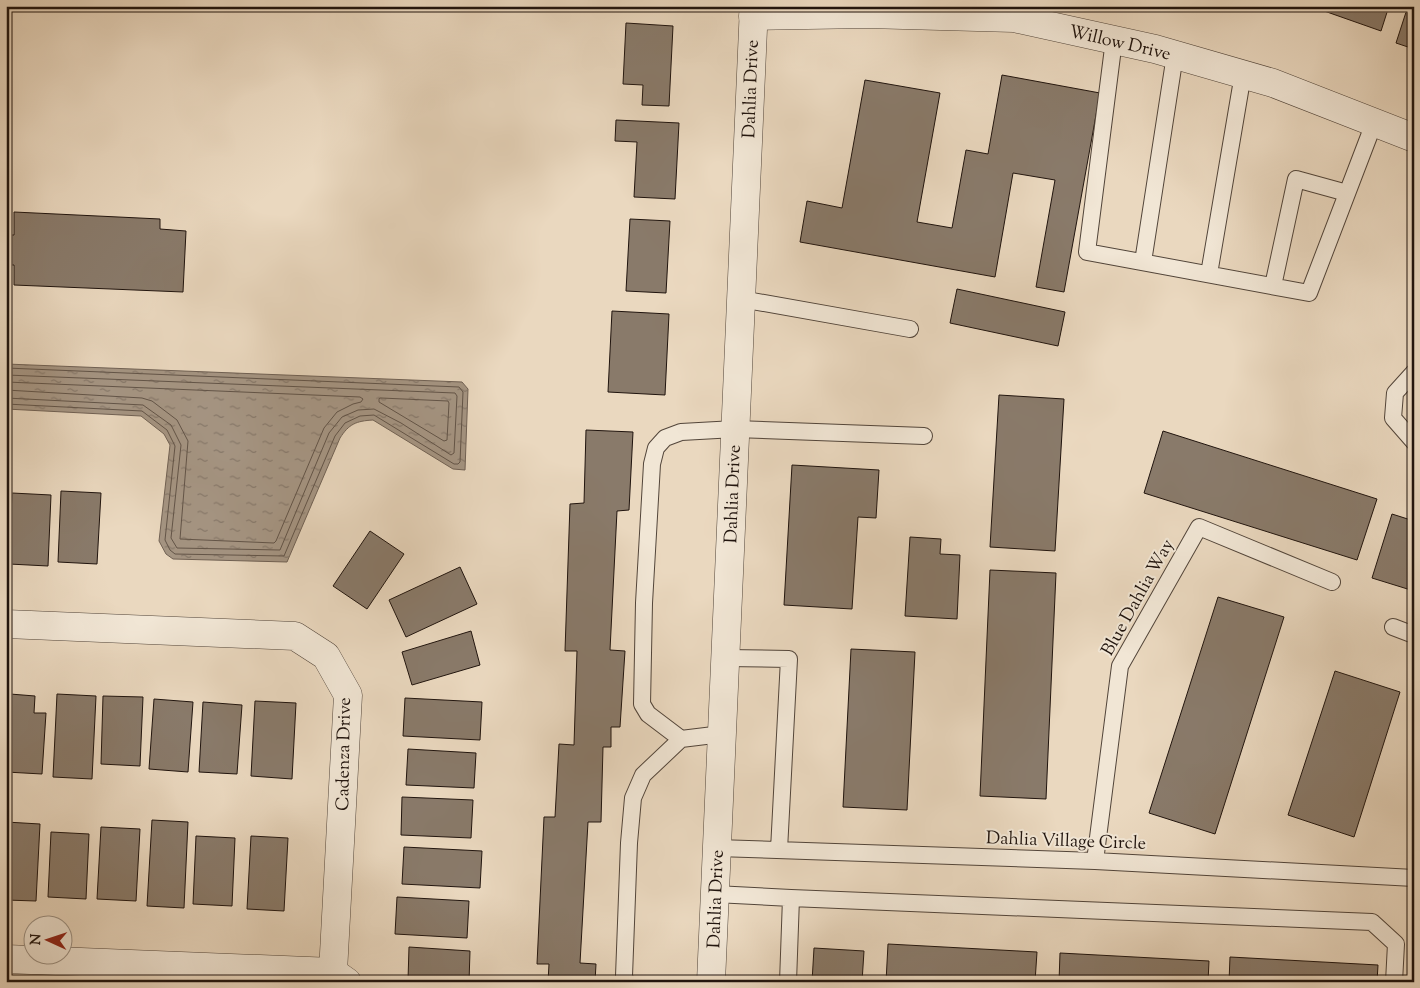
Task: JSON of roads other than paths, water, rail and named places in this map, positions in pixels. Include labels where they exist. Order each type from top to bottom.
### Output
[{"type":"street","name":"Willow Drive","points":[[753,11],[1014,18],[1175,55],[1273,83],[1414,138]]},
{"type":"street","name":"Dahlia Drive","points":[[711,982],[753,11]]},
{"type":"street","name":"Cadenza Drive","points":[[6,624],[296,636],[326,656],[348,695],[340,977]]},
{"type":"street","points":[[6,959],[340,977]]},
{"type":"lane","points":[[1114,40],[1087,252],[1309,293],[1374,123]]},
{"type":"lane","points":[[1143,262],[1175,55]]},
{"type":"lane","points":[[1209,274],[1242,74]]},
{"type":"lane","points":[[1273,286],[1296,179],[1347,193]]},
{"type":"lane","points":[[741,298],[910,329]]},
{"type":"lane","points":[[1414,372],[1395,393],[1393,418],[1414,442]]},
{"type":"lane","points":[[681,739],[648,714],[642,704],[644,603],[652,464],[656,448],[665,438],[681,432],[701,430],[735,429],[924,436]]},
{"type":"lane","name":"Blue Dahlia Way","points":[[1095,861],[1120,666],[1199,527],[1332,582]]},
{"type":"lane","points":[[1393,627],[1414,635]]},
{"type":"lane","points":[[725,658],[790,659],[779,850]]},
{"type":"lane","points":[[626,982],[624,976],[629,843],[634,798],[643,775],[681,739],[722,734]]},
{"type":"lane","name":"Dahlia Village Circle","points":[[717,848],[1095,861],[1414,878]]},
{"type":"lane","points":[[715,894],[1372,922],[1396,944],[1394,982]]},
{"type":"lane","points":[[788,982],[791,898]]},
{"type":"water","points":[[6,364],[462,382],[468,389],[465,470],[453,469],[373,420],[357,422],[350,426],[340,438],[287,562],[173,559],[166,554],[159,541],[170,445],[164,434],[141,416],[6,409]]}]
